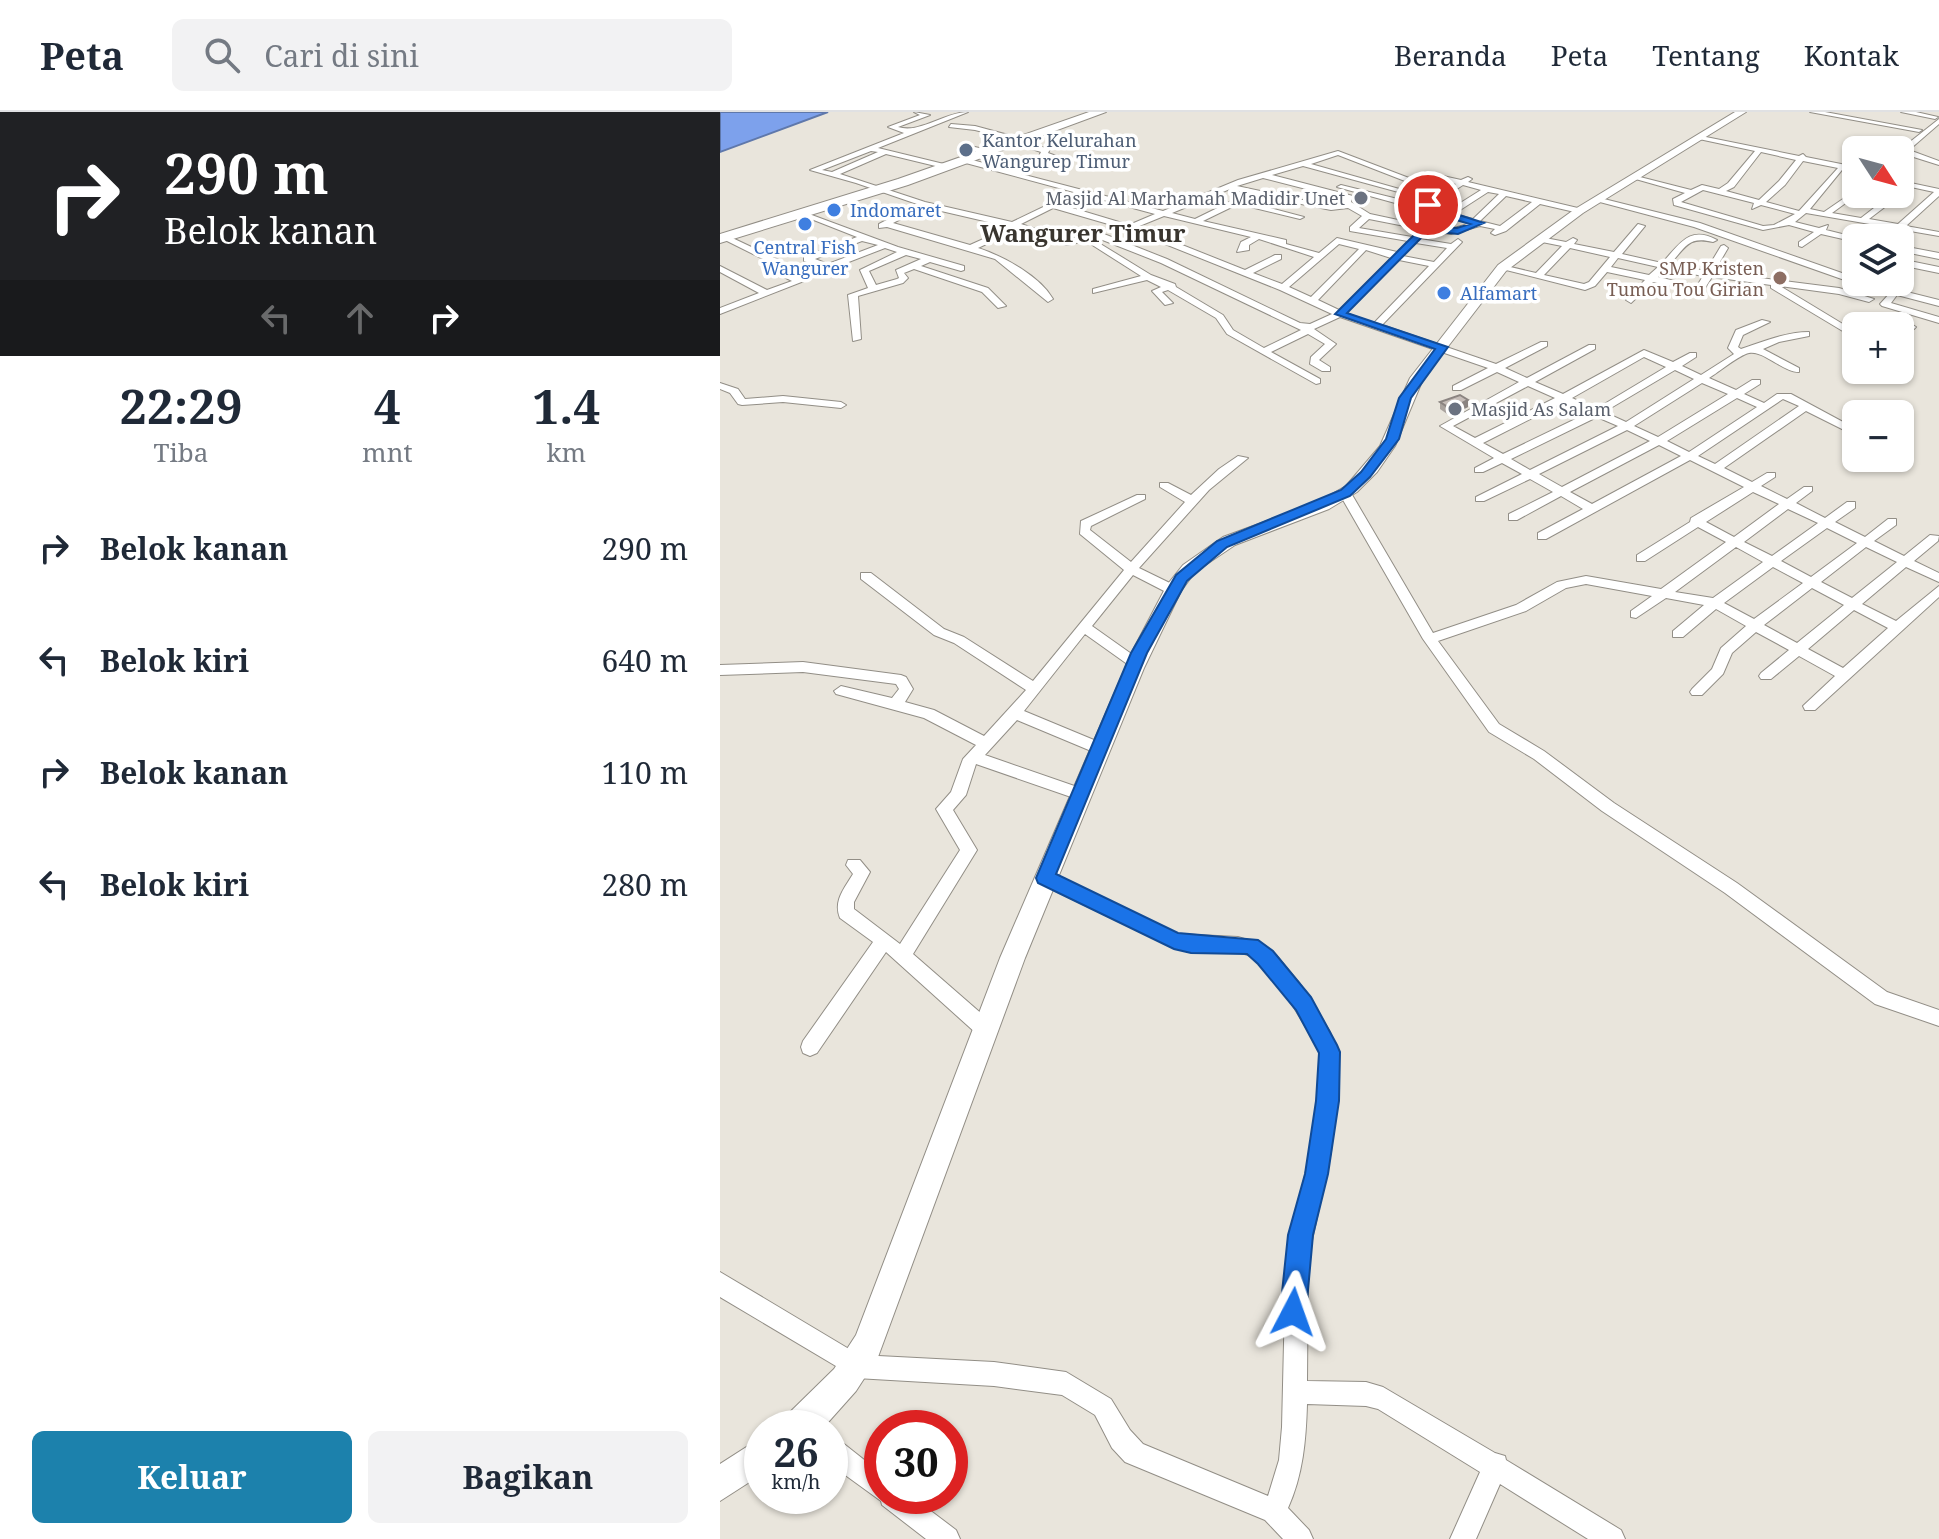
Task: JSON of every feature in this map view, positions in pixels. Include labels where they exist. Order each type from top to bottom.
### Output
[{"type":"highway","points":[[723,238],[881,189],[945,167],[966,153],[985,152],[1018,137],[1036,135],[1092,113]]},
{"type":"street","points":[[917,112],[927,115],[891,127],[911,133],[814,170],[923,204],[1066,242],[1101,236],[1165,215],[1229,187],[1325,157],[1339,149],[1426,186]]},
{"type":"street","points":[[907,132],[965,112]]},
{"type":"street","points":[[818,1410],[856,1366],[904,1253],[984,1028],[1045,878],[1135,663],[1173,590],[1196,563],[1222,544],[1345,493],[1366,474],[1389,445],[1405,398],[1502,268],[1579,211],[1741,112]]},
{"type":"street","points":[[1813,112],[1861,114],[1929,124]]},
{"type":"street","points":[[1904,112],[1929,124],[1939,134]]},
{"type":"street","points":[[1929,124],[1904,151],[1935,162],[1939,153]]},
{"type":"street","points":[[951,126],[1018,137],[1047,151],[1042,154],[1058,158],[1012,175]]},
{"type":"street","points":[[1701,138],[1843,166],[1802,212],[1769,229],[1676,202],[1700,187],[1802,212],[1881,224]]},
{"type":"street","points":[[869,148],[945,167]]},
{"type":"street","points":[[1719,192],[1731,185],[1760,149]]},
{"type":"street","points":[[831,175],[883,153]]},
{"type":"street","points":[[966,153],[1012,175],[1165,215],[1260,235],[1321,256]]},
{"type":"street","points":[[1736,220],[1762,203],[1803,156]]},
{"type":"street","points":[[1325,157],[1350,167],[1337,173]]},
{"type":"street","points":[[1304,164],[1413,194]]},
{"type":"street","points":[[1282,170],[1477,222],[1498,231],[1539,201]]},
{"type":"street","points":[[1425,174],[1579,211]]},
{"type":"street","points":[[1262,175],[1350,198],[1346,202],[1367,216],[1458,231],[1477,222],[1504,193]]},
{"type":"street","points":[[1330,184],[1347,176]]},
{"type":"street","points":[[1413,215],[1473,176]]},
{"type":"street","points":[[1386,210],[1440,177]]},
{"type":"street","points":[[1636,178],[1689,192]]},
{"type":"street","points":[[1229,187],[1333,208]]},
{"type":"street","points":[[1914,187],[1938,194]]},
{"type":"street","points":[[1447,215],[1487,189]]},
{"type":"street","points":[[971,248],[1079,191]]},
{"type":"street","points":[[1194,222],[1257,192]]},
{"type":"street","points":[[1903,224],[1938,194]]},
{"type":"street","points":[[1736,196],[1729,203],[1752,209]]},
{"type":"street","points":[[1599,199],[1697,225],[1842,276]]},
{"type":"street","points":[[1237,201],[1300,217]]},
{"type":"street","points":[[1826,214],[1842,202]]},
{"type":"street","points":[[865,236],[923,204]]},
{"type":"street","points":[[1052,205],[1091,215],[1089,217],[1108,224],[1129,227],[1286,289],[1340,314],[1497,368],[1659,441],[1939,578]]},
{"type":"street","points":[[1290,220],[1349,205]]},
{"type":"street","points":[[1862,221],[1879,208]]},
{"type":"street","points":[[804,213],[884,246]]},
{"type":"street","points":[[1367,216],[1353,229],[1456,244],[1376,326]]},
{"type":"street","points":[[1802,244],[1840,217]]},
{"type":"street","points":[[1786,222],[1842,236]]},
{"type":"street","points":[[887,224],[1001,259],[1044,292],[1048,299]]},
{"type":"street","points":[[1502,268],[1585,287],[1592,284],[1641,226]]},
{"type":"street","points":[[1265,351],[1340,314],[1426,228]]},
{"type":"street","points":[[1914,229],[1938,233]]},
{"type":"street","points":[[1240,250],[1260,235]]},
{"type":"street","points":[[1101,236],[1307,329],[1331,344],[1314,359],[1315,364],[1326,369]]},
{"type":"street","points":[[1537,277],[1577,236]]},
{"type":"street","points":[[1631,300],[1690,238],[1699,236],[1713,240]]},
{"type":"street","points":[[720,311],[800,279],[783,273],[776,262],[723,238]]},
{"type":"street","points":[[884,246],[828,267],[807,259],[862,238],[961,268]]},
{"type":"street","points":[[1088,239],[1148,277],[1204,305],[1220,317],[1230,332],[1316,381]]},
{"type":"street","points":[[1540,239],[1706,275],[1842,291]]},
{"type":"street","points":[[1914,239],[1939,244]]},
{"type":"street","points":[[1252,305],[1286,289],[1337,241],[1435,265]]},
{"type":"street","points":[[1105,249],[1122,244]]},
{"type":"street","points":[[1312,301],[1365,247]]},
{"type":"street","points":[[1603,268],[1700,289],[1724,248]]},
{"type":"street","points":[[873,288],[864,270],[905,252]]},
{"type":"street","points":[[1914,253],[1939,256]]},
{"type":"street","points":[[1246,273],[1278,257]]},
{"type":"street","points":[[882,263],[901,270],[929,259]]},
{"type":"street","points":[[1914,265],[1939,270]]},
{"type":"street","points":[[914,266],[985,290],[1001,306]]},
{"type":"street","points":[[720,269],[768,294]]},
{"type":"street","points":[[856,339],[853,295],[901,281],[904,278],[898,272],[901,270]]},
{"type":"street","points":[[1755,280],[1762,271]]},
{"type":"street","points":[[1096,291],[1148,277]]},
{"type":"street","points":[[1168,303],[1156,291],[1196,278]]},
{"type":"street","points":[[1770,282],[1842,328]]},
{"type":"street","points":[[780,288],[792,300]]},
{"type":"street","points":[[1914,294],[1939,303]]},
{"type":"street","points":[[1805,307],[1842,295]]},
{"type":"street","points":[[1859,296],[1869,299]]},
{"type":"street","points":[[1890,296],[1885,304],[1889,307],[1939,320]]},
{"type":"street","points":[[1741,354],[1733,344],[1742,330],[1765,322]]},
{"type":"street","points":[[1742,330],[1769,343]]},
{"type":"street","points":[[1480,499],[1627,426],[1741,354],[1806,334]]},
{"type":"street","points":[[1457,388],[1544,344]]},
{"type":"street","points":[[1592,347],[1530,383],[1445,425],[1592,509]]},
{"type":"street","points":[[1754,350],[1795,370]]},
{"type":"street","points":[[1474,443],[1644,353],[1763,406]]},
{"type":"street","points":[[1479,470],[1596,413],[1693,355]]},
{"type":"street","points":[[1513,517],[1659,441],[1756,382]]},
{"type":"street","points":[[720,386],[734,391],[742,402],[783,399],[841,405]]},
{"type":"street","points":[[1542,536],[1690,456],[1784,395],[1842,425]]},
{"type":"street","points":[[1715,469],[1806,406]]},
{"type":"street","points":[[902,956],[969,850],[944,809],[958,795],[979,750],[1015,713],[1130,568],[1227,467],[1242,458]]},
{"type":"street","points":[[1641,558],[1771,475]]},
{"type":"street","points":[[1164,485],[1193,501]]},
{"type":"street","points":[[1636,614],[1808,489]]},
{"type":"street","points":[[1345,493],[1430,639],[1486,720],[1500,734],[1539,755],[1608,807],[1731,888],[1881,998],[1939,1018]]},
{"type":"street","points":[[1141,497],[1085,524],[1083,528],[1130,568],[1173,590]]},
{"type":"street","points":[[1678,634],[1715,603],[1851,505]]},
{"type":"street","points":[[1695,521],[1896,627]]},
{"type":"street","points":[[1697,692],[1718,671],[1726,651],[1754,626],[1892,522]]},
{"type":"street","points":[[1766,676],[1934,538]]},
{"type":"street","points":[[866,576],[939,632],[959,640],[1033,688]]},
{"type":"street","points":[[1430,639],[1511,612],[1562,585],[1580,580],[1715,603],[1844,675]]},
{"type":"street","points":[[1810,706],[1896,627],[1932,605],[1939,590]]},
{"type":"street","points":[[1084,627],[1135,663]]},
{"type":"street","points":[[720,670],[803,667],[888,677],[906,685],[896,704]]},
{"type":"street","points":[[841,691],[929,714],[979,750],[1029,779],[1080,794]]},
{"type":"street","points":[[1015,713],[1101,749]]},
{"type":"street","points":[[854,865],[862,872],[845,902],[846,913],[884,940],[984,1028]]},
{"type":"street","points":[[1045,878],[1174,941],[1191,945],[1251,946],[1265,957],[1304,1003],[1330,1052],[1317,1174],[1297,1258],[1290,1473],[1285,1495],[1274,1511]]},
{"type":"street","points":[[810,1047],[884,940]]},
{"type":"street","points":[[720,1283],[856,1366],[994,1374],[1066,1384],[1103,1407],[1121,1439],[1134,1453],[1274,1511],[1300,1539]]},
{"type":"street","points":[[1293,1392],[1366,1394],[1383,1399],[1496,1465],[1612,1539]]},
{"type":"street","points":[[848,1463],[864,1475]]},
{"type":"street","points":[[1463,1539],[1496,1465]]},
{"type":"street","points":[[720,1484],[744,1467]]},
{"type":"street","points":[[914,1514],[947,1539]]},
{"type":"water","points":[[720,112],[828,112],[720,152]]},
{"type":"building","points":[[1460,395],[1468,400],[1451,409],[1440,402]]},
{"type":"place","name":"Kantor Kelurahan Wangurep Timur","points":[[966,150]]},
{"type":"place","name":"Masjid Al Marhamah Madidir Unet","points":[[1361,198]]},
{"type":"place","name":"Indomaret","points":[[834,210]]},
{"type":"place","name":"Central Fish Wangurer","points":[[805,224]]},
{"type":"place","name":"SMP Kristen Tumou Tou Girian","points":[[1780,278]]},
{"type":"place","name":"Alfamart","points":[[1444,293]]},
{"type":"place","name":"Masjid As Salam","points":[[1455,409]]},
{"type":"district","name":"Wangurer Timur","points":[[1083,232]]},
{"type":"route","points":[[1293,1312],[1300,1235],[1317,1174],[1330,1052],[1304,1003],[1265,957],[1251,946],[1191,945],[1174,941],[1045,878],[1139,653],[1181,578],[1222,544],[1345,493],[1366,474],[1392,439],[1405,398],[1442,347],[1340,314],[1426,228],[1458,231],[1480,223],[1424,208],[1428,205]]}]
